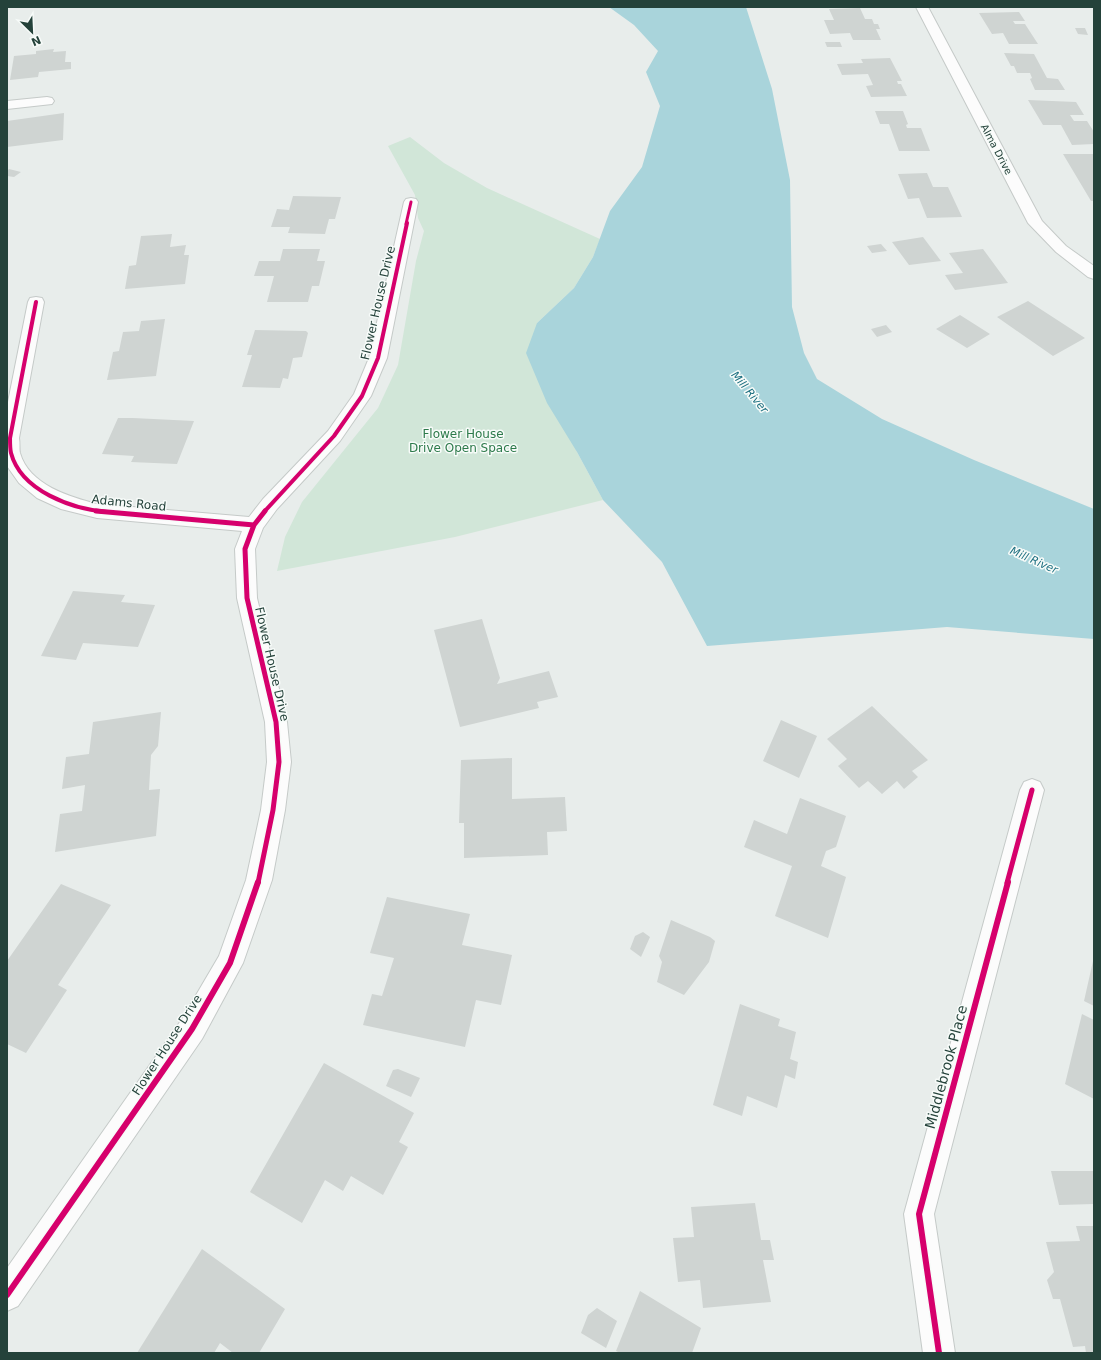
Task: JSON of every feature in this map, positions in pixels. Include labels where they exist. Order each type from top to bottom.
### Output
[{"type":"street","name":"Alma Drive","points":[[922,7],[1036,223],[1061,249],[1094,274]]},
{"type":"street","points":[[7,105],[47,101]]},
{"type":"street","name":"Flower House Drive","points":[[7,1295],[192,1030],[230,963],[259,880],[273,810],[279,762],[276,722],[247,598],[244,574],[245,549],[254,525],[270,504],[334,436],[362,396],[378,358],[411,202]]},
{"type":"street","name":"Adams Road","points":[[36,302],[10,438],[11,454],[17,467],[26,478],[44,493],[68,504],[96,511],[254,525]]},
{"type":"street","name":"Middlebrook Place","points":[[939,1353],[919,1214],[1032,790]]},
{"type":"green space","name":"Flower House Drive Open Space","points":[[410,137],[444,163],[487,188],[600,239],[593,257],[574,288],[537,323],[577,452],[603,500],[455,537],[277,571],[285,537],[302,502],[378,408],[398,365],[416,261],[424,231],[418,218],[415,195],[388,146]]},
{"type":"water","name":"Mill River","points":[[609,7],[746,7],[772,89],[790,180],[792,307],[804,353],[817,379],[882,419],[974,460],[1094,509],[1094,639],[947,627],[707,646],[662,562],[603,500],[577,452],[547,403],[526,353],[537,323],[574,288],[593,257],[610,211],[642,167],[660,106],[646,72],[658,51],[634,25]]},
{"type":"building","points":[[860,8],[865,19],[872,19],[874,24],[878,24],[880,29],[876,29],[881,40],[853,40],[850,33],[830,34],[824,20],[834,20],[829,9]]},
{"type":"building","points":[[1019,12],[1025,21],[1013,21],[1015,24],[1025,24],[1038,44],[1009,44],[1003,33],[992,34],[979,13]]},
{"type":"building","points":[[1075,28],[1085,28],[1088,35],[1078,34]]},
{"type":"building","points":[[825,42],[840,42],[842,47],[827,47]]},
{"type":"building","points":[[54,49],[53,52],[66,51],[65,62],[71,62],[71,69],[39,72],[38,77],[10,80],[14,56],[36,54],[36,51]]},
{"type":"building","points":[[1004,53],[1034,54],[1047,78],[1058,79],[1065,90],[1035,90],[1030,79],[1032,78],[1030,73],[1017,73],[1014,66],[1011,66]]},
{"type":"building","points":[[890,58],[902,81],[897,81],[898,84],[901,84],[907,96],[871,97],[866,86],[873,85],[868,74],[842,75],[837,64],[863,63],[861,59]]},
{"type":"building","points":[[1028,100],[1076,102],[1084,115],[1070,115],[1074,121],[1087,121],[1094,132],[1094,144],[1072,145],[1061,125],[1043,125]]},
{"type":"building","points":[[875,111],[903,111],[908,124],[906,125],[907,128],[921,128],[930,151],[899,151],[889,124],[880,124]]},
{"type":"building","points":[[64,113],[63,140],[7,147],[7,121]]},
{"type":"building","points":[[1063,154],[1093,154],[1094,201],[1091,201]]},
{"type":"building","points":[[9,169],[21,172],[14,177],[7,176],[7,171]]},
{"type":"building","points":[[927,173],[933,187],[948,187],[962,217],[927,218],[919,198],[908,199],[898,174]]},
{"type":"building","points":[[293,196],[341,197],[335,219],[329,219],[325,234],[288,233],[290,227],[271,227],[277,209],[289,210]]},
{"type":"building","points":[[172,234],[170,247],[186,245],[184,255],[189,255],[185,284],[125,289],[129,266],[136,265],[141,236]]},
{"type":"building","points":[[923,237],[941,261],[909,265],[892,242]]},
{"type":"building","points":[[881,244],[887,251],[872,253],[867,246]]},
{"type":"building","points":[[283,249],[320,249],[317,261],[325,261],[319,286],[312,286],[308,302],[267,302],[274,276],[254,276],[259,261],[280,261]]},
{"type":"building","points":[[983,249],[1008,283],[955,290],[945,275],[963,273],[949,253]]},
{"type":"building","points":[[1028,301],[1085,338],[1053,356],[997,317]]},
{"type":"building","points":[[960,315],[990,334],[967,348],[936,329]]},
{"type":"building","points":[[165,319],[156,376],[107,380],[113,352],[119,351],[123,332],[139,331],[141,321]]},
{"type":"building","points":[[886,325],[892,332],[877,337],[871,329]]},
{"type":"building","points":[[255,330],[306,331],[308,333],[302,357],[293,358],[288,379],[283,378],[280,388],[242,387],[252,355],[247,355]]},
{"type":"building","points":[[118,418],[194,421],[177,464],[131,462],[134,456],[102,454]]},
{"type":"building","points":[[73,591],[125,595],[121,602],[155,605],[138,647],[83,643],[76,660],[41,656]]},
{"type":"building","points":[[482,619],[500,678],[497,684],[549,671],[558,697],[537,702],[539,708],[460,727],[434,630]]},
{"type":"building","points":[[872,706],[928,760],[912,771],[918,777],[904,789],[897,781],[882,794],[868,781],[859,788],[838,766],[847,759],[827,739]]},
{"type":"building","points":[[161,712],[158,746],[151,755],[149,790],[160,789],[156,836],[55,852],[60,814],[82,811],[85,785],[62,789],[66,757],[89,754],[93,722]]},
{"type":"building","points":[[781,720],[817,736],[799,778],[763,761]]},
{"type":"building","points":[[512,758],[512,799],[565,797],[567,831],[547,832],[548,855],[464,858],[464,823],[459,823],[461,760]]},
{"type":"building","points":[[800,798],[846,816],[836,847],[826,851],[821,866],[846,877],[828,938],[775,916],[792,866],[744,847],[754,820],[787,834]]},
{"type":"building","points":[[61,884],[111,905],[58,985],[67,990],[26,1053],[7,1044],[7,961]]},
{"type":"building","points":[[387,897],[470,914],[462,945],[512,955],[501,1005],[476,1000],[465,1047],[363,1025],[372,994],[382,996],[394,958],[370,953]]},
{"type":"building","points":[[671,920],[710,937],[715,941],[709,962],[684,995],[657,982],[662,962],[659,956]]},
{"type":"building","points":[[643,932],[650,937],[641,957],[630,949],[635,936]]},
{"type":"building","points":[[1094,961],[1094,1006],[1084,1001]]},
{"type":"building","points":[[740,1004],[780,1019],[778,1026],[796,1032],[790,1059],[798,1062],[795,1079],[785,1075],[777,1108],[747,1096],[742,1116],[713,1105]]},
{"type":"building","points":[[1082,1014],[1094,1020],[1094,1099],[1065,1084]]},
{"type":"building","points":[[324,1063],[414,1113],[399,1142],[408,1147],[383,1195],[351,1176],[343,1191],[325,1180],[302,1223],[250,1192]]},
{"type":"building","points":[[398,1069],[420,1078],[411,1097],[386,1086],[393,1070]]},
{"type":"building","points":[[1051,1171],[1094,1171],[1094,1204],[1059,1205]]},
{"type":"building","points":[[755,1203],[761,1240],[770,1240],[774,1260],[763,1260],[771,1302],[703,1308],[700,1280],[678,1282],[673,1238],[694,1237],[691,1207]]},
{"type":"building","points":[[1076,1226],[1094,1226],[1094,1353],[1086,1353],[1085,1346],[1073,1347],[1060,1299],[1053,1299],[1047,1280],[1054,1272],[1046,1242],[1080,1241]]},
{"type":"building","points":[[202,1249],[285,1309],[259,1353],[233,1353],[220,1343],[214,1353],[137,1353]]},
{"type":"building","points":[[640,1291],[701,1328],[692,1353],[620,1353],[616,1351]]},
{"type":"building","points":[[597,1308],[617,1321],[606,1348],[581,1333],[588,1315]]},
{"type":"cycle path","points":[[7,1295],[192,1029],[230,963],[259,880],[273,810],[279,762],[276,722],[247,598],[245,549],[254,525],[270,504],[334,436],[362,396],[378,358],[411,202]]},
{"type":"cycle path","points":[[36,302],[10,438],[11,453],[17,467],[26,478],[44,493],[68,504],[97,511],[254,525]]},
{"type":"cycle path","points":[[939,1353],[919,1214],[1032,790]]}]
